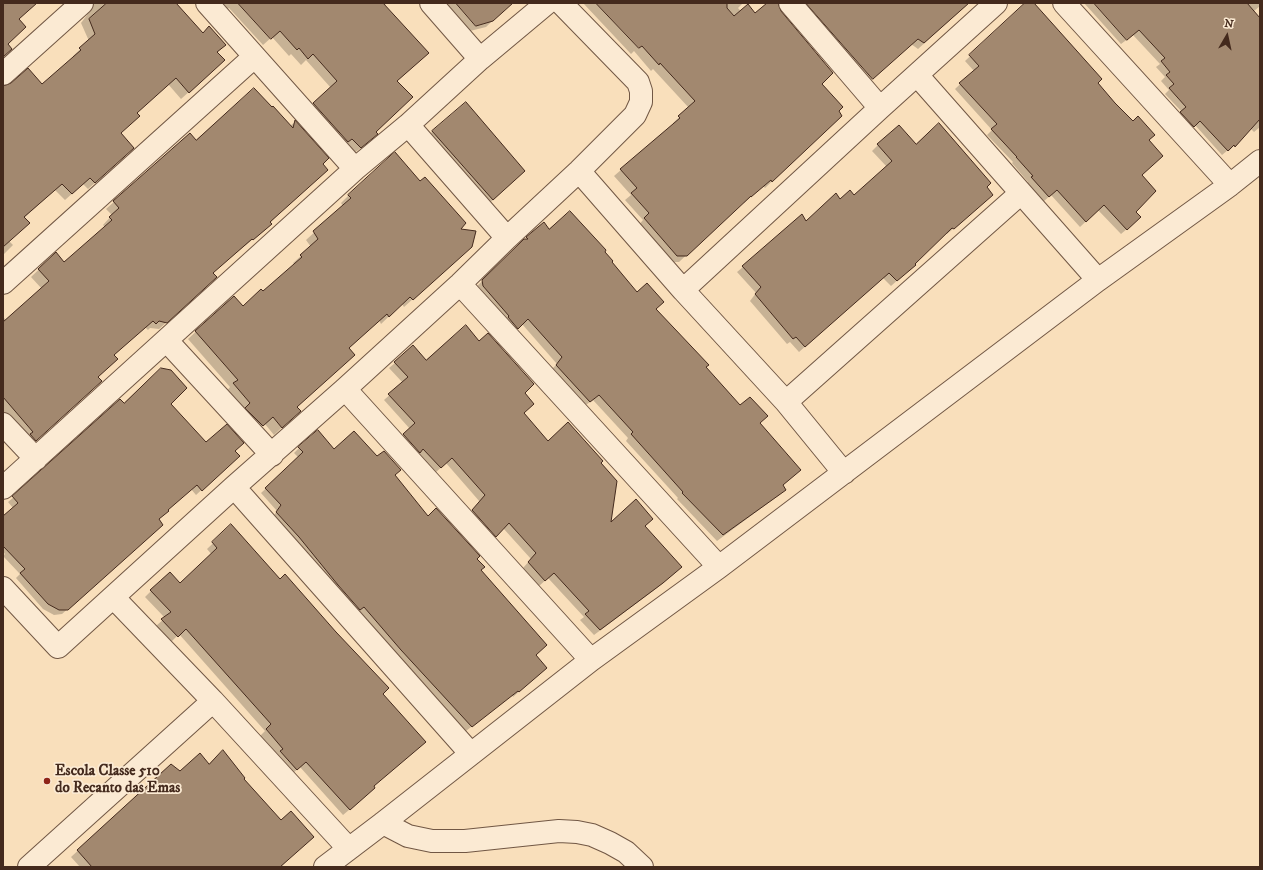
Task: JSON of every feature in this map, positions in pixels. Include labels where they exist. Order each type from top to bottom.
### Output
[{"type":"street","points":[[3,74],[82,3]]},
{"type":"street","points":[[207,3],[355,170]]},
{"type":"street","points":[[431,3],[480,59]]},
{"type":"street","points":[[3,488],[355,170],[408,125],[480,59],[547,3]]},
{"type":"street","points":[[3,588],[58,647],[460,284],[506,238],[580,171],[636,115],[641,102],[641,91],[638,82],[561,3]]},
{"type":"street","points":[[790,3],[880,108]]},
{"type":"street","points":[[683,290],[996,3]]},
{"type":"street","points":[[1064,3],[1230,186]]},
{"type":"street","points":[[3,283],[254,57]]},
{"type":"street","points":[[917,75],[1098,280]]},
{"type":"street","points":[[408,125],[506,238]]},
{"type":"street","points":[[325,867],[591,660],[719,567],[1098,280],[1230,186],[1260,161]]},
{"type":"street","points":[[580,171],[683,290],[786,402],[844,473]]},
{"type":"street","points":[[786,402],[1021,193]]},
{"type":"street","points":[[460,284],[719,567]]},
{"type":"street","points":[[167,340],[272,455]]},
{"type":"street","points":[[345,389],[591,660]]},
{"type":"street","points":[[3,424],[36,458]]},
{"type":"street","points":[[234,487],[471,754]]},
{"type":"street","points":[[113,597],[213,702],[349,849]]},
{"type":"street","points":[[30,867],[213,702]]},
{"type":"street","points":[[383,823],[408,836],[432,841],[465,841],[559,831],[577,832],[592,835],[610,842],[626,852],[642,867]]},
{"type":"building","points":[[3,3],[37,3],[19,19],[26,27],[8,44],[12,49],[3,57]]},
{"type":"building","points":[[107,3],[176,3],[203,33],[209,26],[226,45],[217,52],[225,60],[189,93],[176,78],[137,113],[140,116],[121,133],[134,148],[95,183],[90,178],[72,194],[62,184],[24,217],[30,223],[3,247],[3,86],[11,83],[28,68],[42,84],[81,50],[79,48],[95,34],[89,19]]},
{"type":"building","points":[[238,3],[383,3],[429,53],[397,81],[413,97],[376,132],[378,134],[361,148],[352,139],[348,142],[313,103],[337,81],[313,54],[308,59],[299,48],[297,50],[280,31],[271,39]]},
{"type":"building","points":[[456,3],[513,3],[493,21],[476,26]]},
{"type":"building","points":[[596,3],[727,3],[727,8],[734,16],[748,4],[755,13],[767,3],[778,3],[781,11],[833,73],[822,84],[843,107],[839,111],[842,116],[772,182],[771,180],[751,196],[687,256],[677,256],[644,218],[649,213],[631,193],[637,188],[620,169],[680,118],[678,116],[695,101],[660,63],[659,65],[642,46],[639,48]]},
{"type":"building","points":[[806,3],[969,3],[924,43],[918,39],[873,79]]},
{"type":"building","points":[[1025,3],[1034,3],[1102,79],[1098,83],[1115,103],[1133,121],[1138,116],[1155,135],[1149,140],[1163,156],[1142,175],[1156,191],[1136,212],[1141,217],[1127,230],[1104,205],[1086,222],[1057,190],[1049,197],[1031,177],[1033,176],[1017,157],[991,129],[997,124],[959,83],[979,66],[969,55]]},
{"type":"building","points":[[1094,3],[1247,3],[1260,18],[1260,119],[1235,147],[1234,145],[1228,151],[1200,121],[1194,127],[1180,112],[1186,107],[1169,88],[1174,84],[1166,75],[1170,72],[1161,61],[1165,58],[1139,30],[1127,40]]},
{"type":"building","points":[[254,88],[293,128],[295,120],[329,158],[323,164],[328,170],[270,222],[272,224],[253,240],[252,239],[213,273],[217,277],[167,323],[159,321],[156,324],[153,321],[114,355],[118,359],[98,377],[102,381],[36,441],[30,434],[33,432],[3,397],[3,322],[49,281],[38,269],[56,252],[64,262],[112,220],[109,217],[119,208],[113,201],[190,133],[196,140]]},
{"type":"building","points":[[466,102],[525,171],[493,200],[432,131]]},
{"type":"building","points":[[939,123],[991,183],[987,187],[993,195],[954,229],[952,228],[915,264],[916,265],[897,281],[889,273],[805,347],[796,337],[793,339],[755,294],[761,287],[742,266],[802,214],[806,221],[836,193],[840,199],[850,190],[854,195],[892,161],[877,144],[899,125],[916,144]]},
{"type":"building","points":[[395,152],[420,181],[425,177],[466,223],[461,229],[476,231],[472,247],[413,300],[410,297],[389,317],[387,314],[349,348],[355,355],[297,407],[301,411],[282,428],[273,417],[263,426],[245,408],[250,403],[233,383],[238,380],[195,331],[234,296],[243,306],[261,289],[263,291],[302,257],[300,255],[318,239],[313,231],[351,198],[348,195]]},
{"type":"building","points":[[570,211],[606,250],[605,252],[613,261],[612,262],[637,292],[647,283],[664,302],[656,309],[709,365],[706,367],[740,405],[750,397],[768,416],[760,423],[801,470],[783,485],[786,490],[723,535],[682,493],[683,492],[631,434],[633,432],[599,395],[590,402],[556,365],[562,357],[528,319],[518,329],[508,317],[509,316],[483,286],[482,280],[524,239],[528,239],[526,237],[544,222],[549,229]]},
{"type":"building","points":[[466,325],[479,341],[488,333],[534,384],[525,393],[534,404],[524,413],[548,441],[568,422],[603,461],[601,463],[617,481],[611,522],[636,499],[653,519],[645,526],[682,567],[600,630],[585,614],[589,611],[554,573],[545,581],[528,562],[536,553],[509,523],[496,537],[472,510],[485,495],[452,458],[441,468],[423,449],[420,453],[403,434],[415,423],[388,394],[408,377],[394,362],[413,345],[426,360]]},
{"type":"building","points":[[161,368],[171,370],[187,388],[171,404],[206,442],[227,424],[244,443],[235,451],[240,456],[202,491],[197,485],[168,510],[169,511],[159,519],[163,525],[68,610],[59,610],[48,604],[20,573],[25,569],[3,546],[3,516],[18,503],[12,496],[120,399],[124,403]]},
{"type":"building","points":[[318,430],[334,449],[354,431],[377,456],[384,451],[401,470],[395,475],[428,516],[436,508],[480,556],[477,559],[485,567],[481,570],[547,645],[536,655],[547,668],[519,692],[518,691],[472,727],[401,650],[364,607],[360,610],[276,512],[281,505],[265,488],[303,452],[298,447]]},
{"type":"building","points":[[231,524],[280,579],[285,574],[336,632],[389,688],[383,694],[426,742],[374,786],[375,788],[350,810],[306,762],[297,770],[280,751],[283,749],[266,729],[271,724],[186,629],[178,637],[161,619],[171,612],[150,590],[170,572],[180,583],[217,548],[212,542]]},
{"type":"building","points":[[223,750],[245,778],[244,779],[281,820],[291,811],[314,837],[280,867],[92,867],[77,850],[171,764],[180,771],[200,753],[209,764]]},
{"type":"place","name":"Escola Classe 510 do Recanto das Emas","points":[[47,781]]}]
